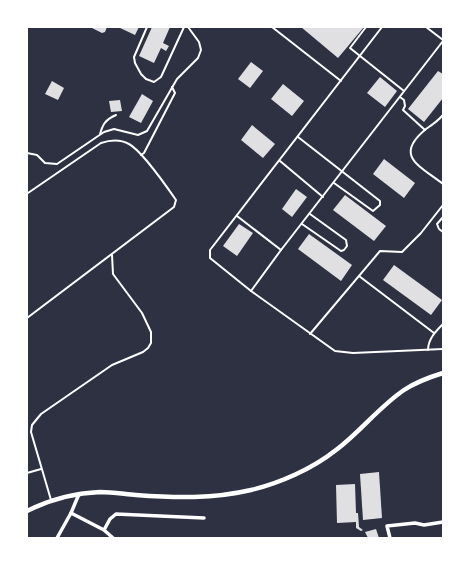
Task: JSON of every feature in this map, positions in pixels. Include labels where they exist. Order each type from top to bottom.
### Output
[{"type":"street","points":[[27,511],[51,500],[79,494],[100,492],[199,498],[251,490],[275,483],[311,466],[335,451],[361,429],[386,404],[405,390],[426,378],[443,373]]},
{"type":"street","points":[[56,538],[71,514],[79,494]]},
{"type":"street","points":[[71,514],[104,530],[113,538]]},
{"type":"street","points":[[104,530],[110,519],[116,514],[204,518]]},
{"type":"street","points":[[390,538],[388,526],[415,523],[424,525],[443,522]]},
{"type":"lane","points":[[147,27],[134,57],[134,63],[146,80],[154,82],[161,77],[184,27]]},
{"type":"lane","points":[[27,153],[37,155],[45,163],[57,164],[104,132],[114,129],[138,135],[147,131],[177,79],[198,58],[201,50],[199,42],[188,27]]},
{"type":"lane","points":[[272,27],[341,81]]},
{"type":"lane","points":[[366,27],[350,48],[404,91]]},
{"type":"lane","points":[[382,27],[210,250],[210,258],[251,291],[335,351],[353,353],[443,349]]},
{"type":"lane","points":[[251,291],[443,41],[426,27]]},
{"type":"lane","points":[[141,155],[144,153],[175,93],[172,87]]},
{"type":"lane","points":[[400,97],[404,100],[405,106],[402,110],[426,130]]},
{"type":"lane","points":[[100,136],[106,119],[116,115]]},
{"type":"lane","points":[[443,116],[426,130],[412,144],[409,150],[411,158],[443,184]]},
{"type":"lane","points":[[298,137],[380,201],[380,205],[373,211],[334,183]]},
{"type":"lane","points":[[27,193],[101,143],[112,140],[129,144],[141,155],[176,200],[174,207],[27,318]]},
{"type":"lane","points":[[280,161],[323,196]]},
{"type":"lane","points":[[310,334],[380,251],[402,252],[443,205]]},
{"type":"lane","points":[[302,224],[341,251],[344,250],[347,246],[346,240],[310,214]]},
{"type":"lane","points":[[237,216],[281,250]]},
{"type":"lane","points":[[443,216],[437,224],[443,232]]},
{"type":"lane","points":[[51,500],[31,432],[32,425],[41,414],[112,365],[143,352],[151,343],[151,332],[142,313],[113,274],[112,254]]},
{"type":"lane","points":[[359,276],[434,334]]},
{"type":"lane","points":[[428,350],[428,344],[443,324]]},
{"type":"lane","points":[[27,473],[42,469]]},
{"type":"building","points":[[90,27],[107,27],[105,32],[102,33]]},
{"type":"building","points":[[118,27],[139,27],[135,35]]},
{"type":"building","points":[[152,27],[170,27],[163,43],[169,46],[166,51],[161,48],[154,63],[139,56]]},
{"type":"building","points":[[301,27],[364,27],[338,58]]},
{"type":"building","points":[[251,62],[263,71],[250,88],[238,79]]},
{"type":"building","points":[[438,71],[443,74],[443,98],[424,122],[408,109]]},
{"type":"building","points":[[380,77],[397,91],[385,107],[367,93]]},
{"type":"building","points":[[52,81],[64,88],[58,100],[45,94]]},
{"type":"building","points":[[283,84],[304,101],[292,116],[271,99]]},
{"type":"building","points":[[142,94],[153,101],[141,123],[129,117]]},
{"type":"building","points":[[120,100],[122,111],[111,112],[109,101]]},
{"type":"building","points":[[252,125],[275,144],[263,158],[241,140]]},
{"type":"building","points":[[384,159],[415,183],[404,198],[373,174]]},
{"type":"building","points":[[296,189],[307,197],[292,217],[282,209]]},
{"type":"building","points":[[345,195],[386,226],[374,241],[333,210]]},
{"type":"building","points":[[239,224],[253,233],[237,256],[223,246]]},
{"type":"building","points":[[309,234],[352,265],[341,281],[298,249]]},
{"type":"building","points":[[394,265],[442,300],[431,315],[383,280]]},
{"type":"building","points":[[379,472],[382,518],[363,520],[360,474]]},
{"type":"building","points":[[355,484],[356,513],[358,513],[359,527],[363,530],[361,531],[356,528],[356,522],[337,523],[336,485]]},
{"type":"building","points":[[376,529],[379,538],[368,538],[365,532]]}]
